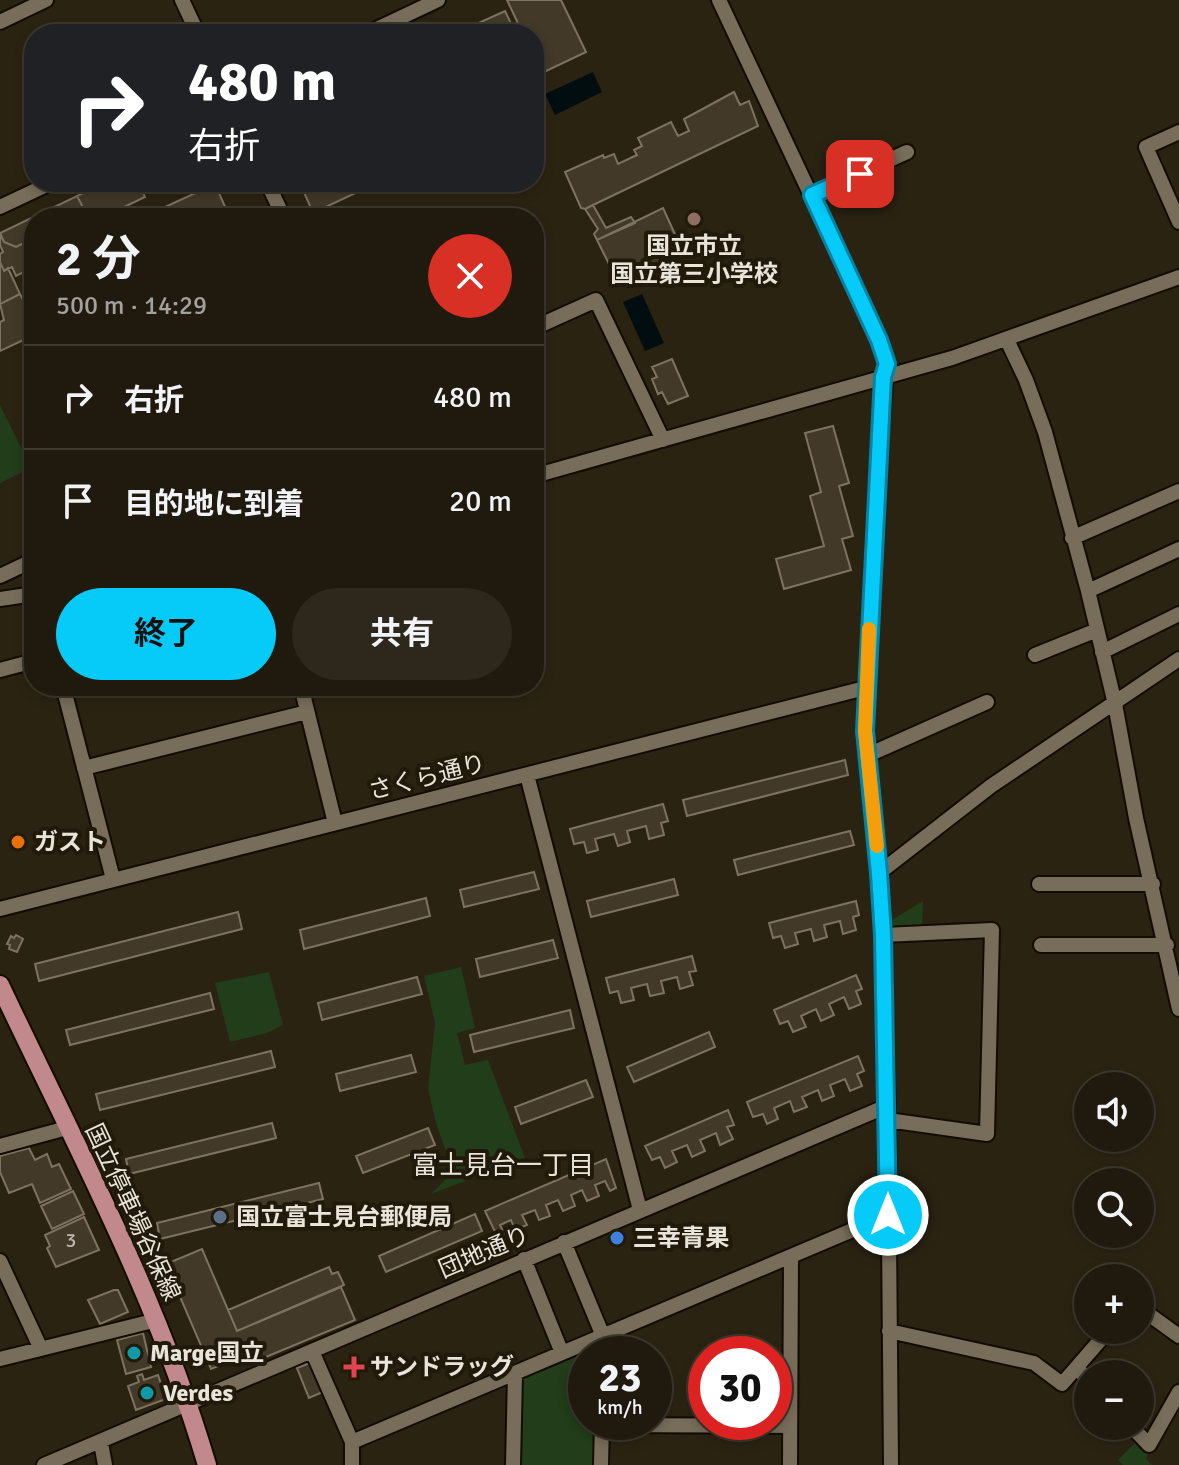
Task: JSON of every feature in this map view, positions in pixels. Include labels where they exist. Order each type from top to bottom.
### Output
[{"type":"main road","name":"国立停車場谷保線","points":[[0,985],[157,1320],[189,1404],[207,1465]]},
{"type":"street","points":[[0,22],[46,0]]},
{"type":"street","points":[[182,0],[193,24]]},
{"type":"street","points":[[387,24],[438,0]]},
{"type":"street","points":[[719,0],[879,340],[887,364],[883,377],[865,731],[883,935],[891,1465]]},
{"type":"street","points":[[1179,132],[1146,147],[1179,222]]},
{"type":"street","points":[[812,195],[907,152]]},
{"type":"street","points":[[0,207],[32,192]]},
{"type":"street","points":[[544,473],[870,383],[1007,340],[1179,277]]},
{"type":"street","points":[[544,323],[596,300],[663,440]]},
{"type":"street","points":[[1007,340],[1045,432],[1088,591],[1179,1009]]},
{"type":"street","points":[[1072,538],[1179,491]]},
{"type":"street","points":[[1088,591],[1179,549]]},
{"type":"street","points":[[0,576],[24,565]]},
{"type":"street","points":[[0,599],[24,595]]},
{"type":"street","points":[[1102,652],[1179,614]]},
{"type":"street","points":[[1035,655],[1097,630]]},
{"type":"street","points":[[879,873],[991,786],[1179,659]]},
{"type":"street","points":[[0,670],[24,664]]},
{"type":"street","name":"さくら通り","points":[[0,909],[865,688]]},
{"type":"street","points":[[66,696],[113,879]]},
{"type":"street","points":[[303,696],[335,823]]},
{"type":"street","points":[[868,755],[987,702]]},
{"type":"street","points":[[84,768],[307,712]]},
{"type":"street","points":[[527,775],[640,1210]]},
{"type":"street","points":[[1039,884],[1153,884]]},
{"type":"street","points":[[883,935],[992,930],[987,1134],[888,1113]]},
{"type":"street","points":[[1041,945],[1167,945]]},
{"type":"street","name":"団地通り","points":[[44,1465],[640,1210],[888,1113]]},
{"type":"street","points":[[0,1146],[67,1128]]},
{"type":"street","points":[[564,1242],[603,1336],[888,1215]]},
{"type":"street","points":[[791,1256],[791,1336]]},
{"type":"street","points":[[524,1259],[562,1353]]},
{"type":"street","points":[[0,1261],[41,1349]]},
{"type":"street","points":[[1154,1318],[1179,1336]]},
{"type":"street","points":[[0,1359],[157,1320]]},
{"type":"street","points":[[889,1331],[1034,1363],[1062,1384],[1074,1371]]},
{"type":"street","points":[[1084,1360],[1097,1344]]},
{"type":"street","points":[[312,1351],[352,1442],[352,1465]]},
{"type":"street","points":[[352,1442],[568,1351]]},
{"type":"street","points":[[513,1465],[515,1374]]},
{"type":"street","points":[[1154,1436],[1179,1392]]},
{"type":"street","points":[[601,1465],[602,1440]]},
{"type":"street","points":[[790,1440],[790,1465]]},
{"type":"street","points":[[101,1443],[105,1465]]},
{"type":"green space","points":[[0,405],[24,454],[24,471],[0,483]]},
{"type":"green space","points":[[923,901],[922,929],[892,931],[885,924]]},
{"type":"green space","points":[[461,967],[475,1028],[457,1033],[465,1065],[488,1060],[525,1158],[431,1194],[446,1179],[449,1160],[428,1089],[435,1023],[424,976]]},
{"type":"green space","points":[[269,972],[283,1025],[267,1033],[230,1042],[215,983]]},
{"type":"green space","points":[[568,1357],[568,1440],[594,1440],[593,1465],[516,1465],[521,1377]]},
{"type":"green space","points":[[1137,1441],[1148,1454],[1146,1459],[1152,1465],[1123,1465],[1118,1460]]},
{"type":"shaded area","points":[[593,72],[602,92],[555,115],[545,94]]},
{"type":"shaded area","points":[[642,294],[664,343],[645,351],[623,302]]},
{"type":"building","points":[[507,0],[561,0],[586,52],[544,72],[544,24],[518,24]]},
{"type":"building","points":[[505,11],[511,24],[476,24]]},
{"type":"building","points":[[734,92],[740,105],[749,101],[758,126],[585,209],[581,208],[565,172],[603,155],[604,158],[614,154],[618,164],[637,155],[634,150],[642,146],[638,138],[671,122],[678,136],[689,131],[684,119]]},
{"type":"building","points":[[85,192],[143,192],[145,197],[122,208],[83,208],[77,196]]},
{"type":"building","points":[[198,192],[219,192],[226,208],[163,208]]},
{"type":"building","points":[[304,192],[358,192],[324,208],[311,208]]},
{"type":"building","points":[[77,196],[83,208],[52,208]]},
{"type":"building","points":[[593,205],[606,228],[631,217],[635,223],[597,240],[594,234],[598,229],[585,209]]},
{"type":"building","points":[[663,208],[683,252],[618,282],[597,240]]},
{"type":"building","points":[[24,221],[24,243],[16,247],[4,242],[0,233]]},
{"type":"building","points":[[0,234],[4,242],[16,247],[24,243],[24,272],[16,276],[12,267],[4,271],[0,262],[3,252]]},
{"type":"building","points":[[0,262],[4,271],[8,268],[20,294],[0,304]]},
{"type":"building","points":[[20,294],[24,299],[24,340],[0,351],[0,322],[4,320],[0,304]]},
{"type":"building","points":[[672,359],[688,396],[668,404],[662,392],[658,394],[652,379],[657,377],[652,367]]},
{"type":"building","points":[[833,426],[849,483],[839,486],[853,536],[842,539],[851,570],[784,589],[776,559],[824,546],[810,496],[821,492],[805,433]]},
{"type":"building","points":[[845,760],[848,775],[687,816],[683,800]]},
{"type":"building","points":[[663,804],[668,821],[661,823],[664,835],[649,839],[646,826],[627,831],[630,842],[618,846],[614,834],[595,839],[598,850],[587,853],[584,842],[574,844],[570,829]]},
{"type":"building","points":[[850,831],[854,845],[738,875],[734,860]]},
{"type":"building","points":[[534,872],[539,889],[464,907],[460,890]]},
{"type":"building","points":[[674,879],[678,895],[591,917],[587,901]]},
{"type":"building","points":[[426,898],[430,916],[304,949],[300,930]]},
{"type":"building","points":[[856,901],[859,915],[853,917],[856,930],[843,934],[840,921],[824,925],[827,937],[814,941],[811,929],[795,933],[798,944],[785,948],[781,936],[773,938],[769,923]]},
{"type":"building","points":[[238,912],[242,929],[39,981],[35,964]]},
{"type":"building","points":[[16,935],[23,939],[17,952],[9,949],[10,945],[7,944],[11,936],[14,938]]},
{"type":"building","points":[[553,940],[558,958],[480,977],[476,959]]},
{"type":"building","points":[[692,956],[696,971],[689,972],[693,985],[680,989],[677,977],[661,981],[664,993],[650,996],[647,984],[631,988],[634,1000],[621,1003],[618,991],[610,993],[606,978]]},
{"type":"building","points":[[856,975],[862,989],[856,991],[861,1004],[849,1009],[844,997],[829,1004],[834,1015],[821,1021],[816,1009],[801,1016],[806,1027],[793,1032],[788,1021],[780,1024],[774,1010]]},
{"type":"building","points":[[417,977],[422,994],[322,1020],[318,1003]]},
{"type":"building","points":[[210,993],[214,1009],[70,1045],[66,1030]]},
{"type":"building","points":[[570,1010],[574,1028],[474,1052],[470,1035]]},
{"type":"building","points":[[709,1032],[715,1047],[634,1082],[627,1067]]},
{"type":"building","points":[[271,1051],[275,1067],[100,1110],[96,1094]]},
{"type":"building","points":[[411,1055],[416,1072],[340,1091],[336,1074]]},
{"type":"building","points":[[858,1056],[864,1071],[857,1074],[862,1086],[850,1091],[845,1079],[830,1085],[834,1096],[822,1101],[818,1090],[802,1097],[807,1107],[794,1112],[790,1101],[774,1108],[778,1119],[767,1124],[763,1114],[753,1117],[747,1102]]},
{"type":"building","points":[[586,1080],[593,1097],[521,1124],[515,1107]]},
{"type":"building","points":[[728,1110],[734,1125],[727,1127],[733,1139],[720,1145],[716,1133],[700,1140],[705,1151],[692,1157],[687,1145],[672,1151],[677,1162],[665,1168],[660,1157],[652,1160],[645,1146]]},
{"type":"building","points":[[272,1123],[276,1138],[129,1174],[126,1159]]},
{"type":"building","points":[[428,1128],[435,1145],[363,1173],[356,1156]]},
{"type":"building","points":[[29,1148],[35,1160],[47,1154],[52,1167],[59,1164],[71,1189],[40,1203],[32,1184],[9,1193],[0,1172],[0,1156]]},
{"type":"building","points":[[606,1159],[616,1188],[610,1191],[605,1181],[595,1185],[599,1196],[587,1201],[582,1190],[571,1195],[575,1206],[563,1211],[558,1200],[546,1205],[550,1216],[539,1220],[535,1210],[522,1215],[527,1225],[515,1230],[511,1220],[500,1225],[505,1235],[498,1238],[485,1211]]},
{"type":"building","points":[[319,1183],[323,1199],[160,1239],[157,1223]]},
{"type":"building","points":[[73,1191],[84,1214],[52,1229],[41,1206]]},
{"type":"building","points":[[475,1214],[482,1231],[386,1272],[379,1256]]},
{"type":"building","points":[[84,1217],[99,1250],[56,1267],[45,1235]]},
{"type":"building","points":[[202,1249],[237,1331],[341,1287],[355,1320],[249,1364],[245,1355],[211,1369],[166,1264]]},
{"type":"building","points":[[329,1267],[332,1274],[338,1272],[344,1285],[237,1331],[228,1310]]},
{"type":"building","points":[[118,1290],[128,1312],[100,1324],[88,1300]]},
{"type":"building","name":"Marge国立","points":[[143,1333],[151,1367],[126,1374],[117,1340]]},
{"type":"building","points":[[312,1362],[325,1391],[309,1398],[297,1368]]},
{"type":"building","name":"Verdes","points":[[142,1374],[144,1380],[158,1375],[166,1399],[136,1410],[128,1386],[139,1382],[137,1376]]},
{"type":"slow traffic","points":[[869,629],[865,731],[877,846]]},
{"type":"place","name":"国立市立 国立第三小学校","points":[[694,219]]},
{"type":"place","name":"ガスト","points":[[18,842]]},
{"type":"place","name":"国立富士見台郵便局","points":[[220,1217]]},
{"type":"place","name":"三幸青果","points":[[617,1238]]},
{"type":"place","name":"Marge国立","points":[[134,1353]]},
{"type":"place","name":"サンドラッグ","points":[[354,1367]]},
{"type":"place","name":"Verdes","points":[[147,1393]]},
{"type":"district","name":"富士見台一丁目","points":[[503,1166]]},
{"type":"route","points":[[860,174],[812,195],[879,340],[887,364],[883,377],[877,475],[865,731],[883,935],[888,1215]]}]
